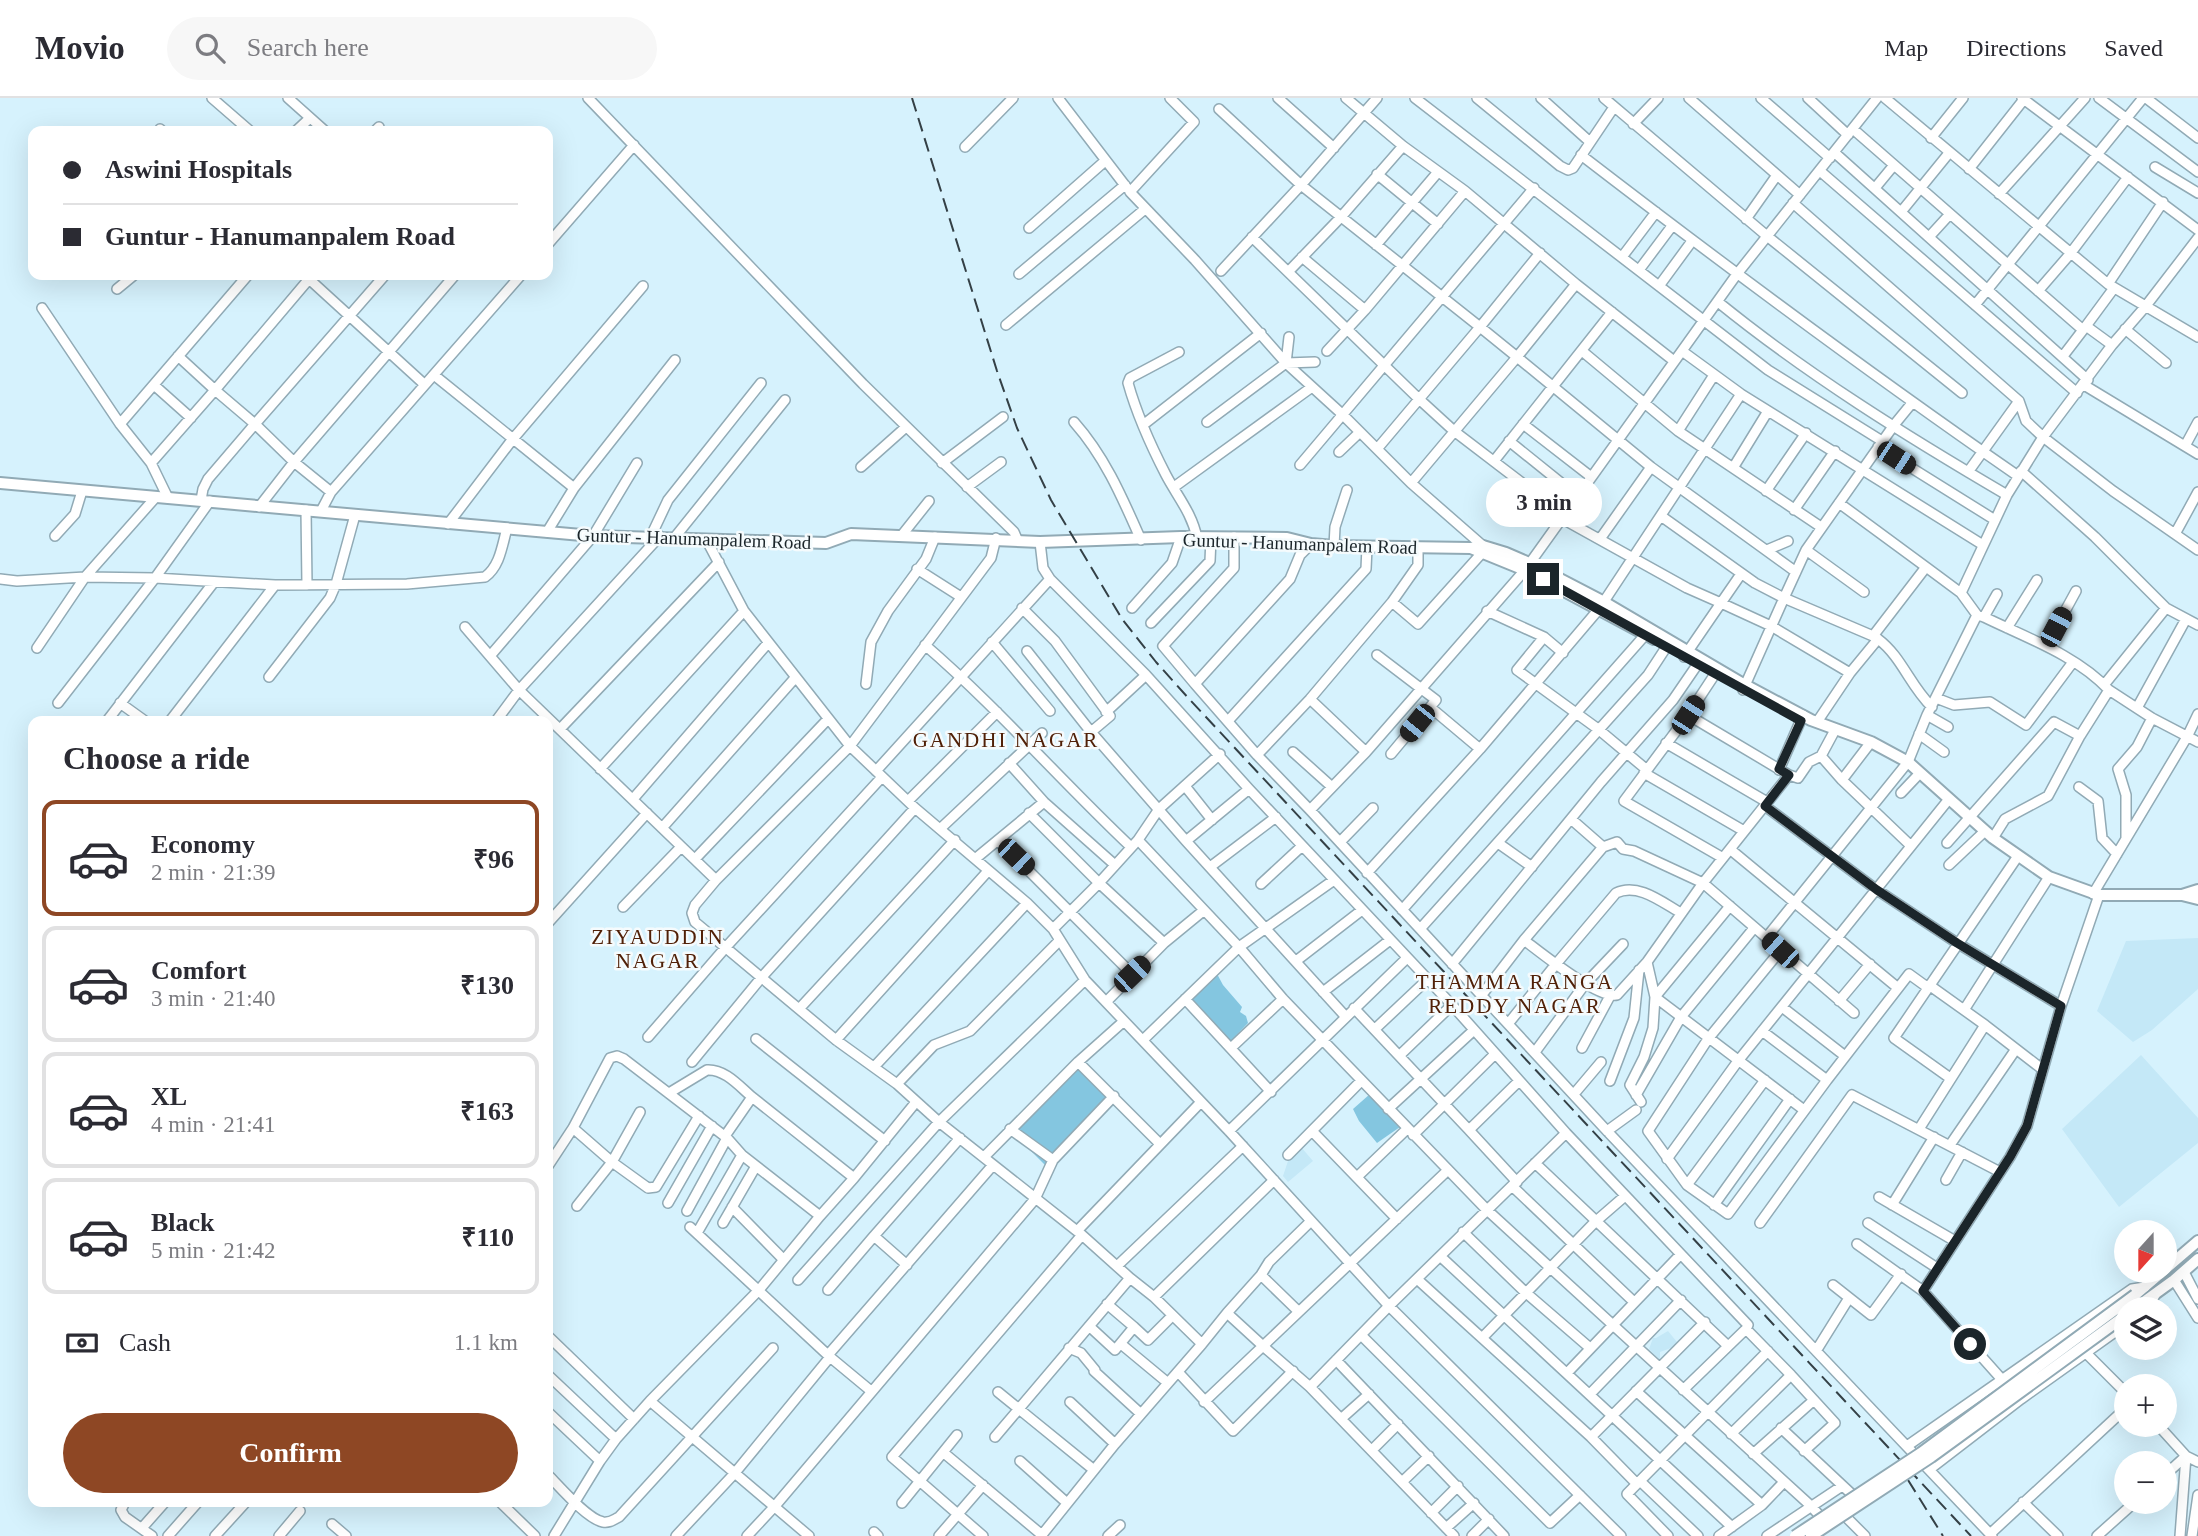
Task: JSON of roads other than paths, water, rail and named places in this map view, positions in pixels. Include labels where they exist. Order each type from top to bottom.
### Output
[{"type":"main road","name":"Guntur - Hanumanpalem Road","points":[[0,483],[593,536],[826,542],[851,534],[996,538],[1040,542],[1234,537],[1287,538],[1334,546],[1478,549],[1527,567],[1602,606],[1744,688]]},
{"type":"main road","name":"Guntur - Hanumanpalem Road","points":[[1602,606],[1646,634],[1686,654],[1714,674],[1808,719],[1871,742],[1908,762],[1970,819],[2049,877],[2096,895],[2182,895],[2198,899]]},
{"type":"main road","name":"Guntur - Hanumanpalem Road","points":[[2182,895],[2198,890]]},
{"type":"main road","points":[[2146,1297],[2198,1241]]},
{"type":"main road","points":[[2177,1278],[2198,1259]]},
{"type":"main road","points":[[2151,1291],[2168,1283]]},
{"type":"main road","points":[[1795,1536],[2114,1322]]},
{"type":"main road","points":[[1811,1536],[1931,1457],[2114,1324]]},
{"type":"street","points":[[212,98],[244,126]]},
{"type":"street","points":[[288,98],[319,126]]},
{"type":"street","points":[[588,98],[906,427],[1014,532],[1017,539]]},
{"type":"street","points":[[965,147],[1013,98]]},
{"type":"street","points":[[1058,98],[1145,209],[1195,260],[1286,363],[1343,415],[1478,549],[1418,624],[1392,602]]},
{"type":"street","points":[[1019,274],[1127,188],[1194,122],[1170,98]]},
{"type":"street","points":[[1278,98],[1334,148]]},
{"type":"street","points":[[1346,98],[1674,361]]},
{"type":"street","points":[[1220,271],[1301,185],[1377,98]]},
{"type":"street","points":[[1415,98],[1768,370],[1995,520]]},
{"type":"street","points":[[1477,98],[1564,169],[1573,168],[1614,107]]},
{"type":"street","points":[[1541,98],[1590,142]]},
{"type":"street","points":[[1604,98],[1746,219],[1962,393]]},
{"type":"street","points":[[1633,124],[1658,98]]},
{"type":"street","points":[[1689,98],[1800,195]]},
{"type":"street","points":[[1760,98],[1875,188],[1989,289],[2063,356],[2083,386]]},
{"type":"street","points":[[1808,98],[1894,165],[2038,291],[2085,328],[2112,345]]},
{"type":"street","points":[[1310,810],[1366,752],[1527,567],[1576,495],[1737,274],[1877,98]]},
{"type":"street","points":[[1885,98],[2111,286],[2197,335]]},
{"type":"street","points":[[1931,138],[1963,98]]},
{"type":"street","points":[[2000,194],[2085,98]]},
{"type":"street","points":[[2099,98],[2198,172]]},
{"type":"street","points":[[1975,305],[2144,98],[2198,138]]},
{"type":"street","points":[[1969,169],[2023,99],[2198,230]]},
{"type":"street","points":[[1219,109],[1301,185],[1554,386],[1651,467],[1796,572]]},
{"type":"street","points":[[301,126],[310,118]]},
{"type":"street","points":[[553,238],[634,145]]},
{"type":"street","points":[[1288,272],[1403,146]]},
{"type":"street","points":[[1901,212],[1949,153]]},
{"type":"street","points":[[1581,155],[1692,242],[1912,403],[1982,452],[2019,473],[2095,537],[2166,608],[2198,625]]},
{"type":"street","points":[[1029,228],[1105,161]]},
{"type":"street","points":[[1875,188],[1894,165]]},
{"type":"street","points":[[2155,167],[2198,193]]},
{"type":"street","points":[[1820,171],[1975,305],[2083,386],[2198,454]]},
{"type":"street","points":[[1376,244],[1438,172]]},
{"type":"street","points":[[1377,174],[1438,224]]},
{"type":"street","points":[[1746,219],[1777,175]]},
{"type":"street","points":[[2038,291],[2070,254],[2128,177]]},
{"type":"street","points":[[1300,465],[1534,188]]},
{"type":"street","points":[[1327,351],[1465,191]]},
{"type":"street","points":[[2063,356],[2085,328],[2163,202]]},
{"type":"street","points":[[1793,203],[2019,401],[2026,421],[2043,437],[2113,491],[2198,550]]},
{"type":"street","points":[[1006,325],[1145,209]]},
{"type":"street","points":[[1622,257],[1656,212]]},
{"type":"street","points":[[1929,237],[1950,214]]},
{"type":"street","points":[[1639,270],[1672,226]]},
{"type":"street","points":[[1252,237],[1347,329],[1383,368],[1454,430],[1562,516],[1698,594],[1771,626],[1850,673]]},
{"type":"street","points":[[1961,593],[2007,495],[2043,437],[2198,238]]},
{"type":"street","points":[[1659,286],[1692,242]]},
{"type":"street","points":[[1377,449],[1540,253]]},
{"type":"street","points":[[1302,257],[1365,310]]},
{"type":"street","points":[[117,289],[128,280]]},
{"type":"street","points":[[120,424],[244,280]]},
{"type":"street","points":[[151,463],[305,280]]},
{"type":"street","points":[[312,280],[424,384]]},
{"type":"street","points":[[58,703],[155,578],[206,501],[203,489],[208,480],[380,280]]},
{"type":"street","points":[[259,507],[294,462],[451,280]]},
{"type":"street","points":[[321,511],[331,492],[517,280]]},
{"type":"street","points":[[1411,483],[1576,284]]},
{"type":"street","points":[[449,524],[512,440],[643,286]]},
{"type":"street","points":[[1718,302],[1759,335],[1894,425],[2007,495]]},
{"type":"street","points":[[42,308],[120,424],[151,463],[168,498]]},
{"type":"street","points":[[1494,460],[1612,312]]},
{"type":"street","points":[[2125,329],[2165,363]]},
{"type":"street","points":[[1143,425],[1261,333]]},
{"type":"street","points":[[1286,363],[1289,337]]},
{"type":"street","points":[[1582,351],[1678,431],[1821,527]]},
{"type":"street","points":[[1682,351],[1741,394],[1983,545]]},
{"type":"street","points":[[1179,352],[1129,380],[1128,386],[1143,425],[1194,521],[1197,538]]},
{"type":"street","points":[[178,356],[294,462],[331,492]]},
{"type":"street","points":[[547,532],[574,488],[675,360]]},
{"type":"street","points":[[1207,422],[1286,363],[1315,362]]},
{"type":"street","points":[[434,375],[574,488]]},
{"type":"street","points":[[1678,431],[1714,375]]},
{"type":"street","points":[[500,716],[519,690],[656,536],[668,499],[761,383]]},
{"type":"street","points":[[153,385],[191,418]]},
{"type":"street","points":[[1174,487],[1312,387]]},
{"type":"street","points":[[1367,873],[1480,749],[1602,606],[1741,394]]},
{"type":"street","points":[[675,537],[785,400]]},
{"type":"street","points":[[1968,472],[2019,401]]},
{"type":"street","points":[[1744,688],[1806,550],[1912,403]]},
{"type":"street","points":[[1733,468],[1768,411]]},
{"type":"street","points":[[942,463],[1003,417]]},
{"type":"street","points":[[1074,422],[1101,457],[1141,540]]},
{"type":"street","points":[[2185,446],[2198,422]]},
{"type":"street","points":[[1523,424],[1590,476]]},
{"type":"street","points":[[861,467],[906,427]]},
{"type":"street","points":[[1339,452],[1360,432]]},
{"type":"street","points":[[1766,491],[1806,433]]},
{"type":"street","points":[[1509,441],[1576,495]]},
{"type":"street","points":[[1794,509],[1835,451]]},
{"type":"street","points":[[967,487],[1001,462]]},
{"type":"street","points":[[490,656],[593,536],[637,463]]},
{"type":"street","points":[[1600,538],[1651,467]]},
{"type":"street","points":[[1334,546],[1335,527],[1347,490]]},
{"type":"street","points":[[55,537],[75,514],[82,491]]},
{"type":"street","points":[[2175,534],[2198,492]]},
{"type":"street","points":[[37,648],[85,577],[155,498]]},
{"type":"street","points":[[902,535],[929,501]]},
{"type":"street","points":[[1839,503],[1961,593],[1980,616],[2074,662],[2152,718],[2198,741]]},
{"type":"street","points":[[306,510],[307,585]]},
{"type":"street","points":[[269,677],[323,609],[336,584],[355,515]]},
{"type":"street","points":[[1661,516],[1741,574],[1784,598],[1876,637],[1893,652],[1917,691],[1948,727]]},
{"type":"street","points":[[0,579],[17,582],[85,577],[155,578],[307,585],[407,584],[485,577],[494,571],[507,528]]},
{"type":"street","points":[[866,684],[871,642],[888,611],[926,559],[935,537]]},
{"type":"street","points":[[1132,608],[1172,563],[1181,537]]},
{"type":"street","points":[[1234,537],[1234,568],[1163,646],[1257,755],[1481,996],[1991,1535],[2114,1419]]},
{"type":"street","points":[[996,538],[991,558],[850,746],[716,880],[695,905],[692,913],[695,922],[836,1040],[897,1084],[939,1122],[1080,1233],[1154,1297],[1202,1344]]},
{"type":"street","points":[[1151,623],[1210,561],[1211,538]]},
{"type":"street","points":[[706,539],[744,611],[850,746],[1053,929],[1085,979],[1389,1306],[1621,1536]]},
{"type":"street","points":[[1767,550],[1788,541]]},
{"type":"street","points":[[1040,542],[1043,568],[1050,579],[1220,754],[1249,789],[1452,1005],[1566,1133],[1748,1325],[1683,1390]]},
{"type":"street","points":[[1195,684],[1290,579],[1300,555],[1311,544]]},
{"type":"street","points":[[1228,721],[1366,569],[1367,547]]},
{"type":"street","points":[[1257,755],[1310,699],[1392,602],[1418,565],[1418,547]]},
{"type":"street","points":[[1806,550],[1864,592]]},
{"type":"street","points":[[560,729],[719,562]]},
{"type":"street","points":[[1779,769],[1808,719],[1850,673],[1926,568]]},
{"type":"street","points":[[917,569],[961,597]]},
{"type":"street","points":[[1686,654],[1741,574]]},
{"type":"street","points":[[648,1037],[961,677],[1050,579]]},
{"type":"street","points":[[2007,628],[2037,580]]},
{"type":"street","points":[[111,716],[214,582]]},
{"type":"street","points":[[174,716],[275,585]]},
{"type":"street","points":[[2046,646],[2076,591]]},
{"type":"street","points":[[1766,938],[1908,762],[1932,707],[1980,616],[1997,594]]},
{"type":"street","points":[[1023,608],[1055,641],[1110,716],[1091,732]]},
{"type":"street","points":[[1949,865],[2005,819],[2048,796],[2107,687],[2166,608]]},
{"type":"street","points":[[600,769],[744,611]]},
{"type":"street","points":[[1487,611],[1544,638],[1563,653]]},
{"type":"street","points":[[2137,708],[2186,619]]},
{"type":"street","points":[[465,627],[519,690],[546,716]]},
{"type":"street","points":[[1402,910],[1646,634]]},
{"type":"street","points":[[1544,638],[1517,670],[1577,712],[1646,774],[1744,831]]},
{"type":"street","points":[[992,642],[1050,711]]},
{"type":"street","points":[[633,799],[768,643]]},
{"type":"street","points":[[925,646],[997,712],[1082,801],[1134,844],[1239,947],[1283,999],[1486,1209],[1811,1506],[1829,1527]]},
{"type":"street","points":[[1420,929],[1648,675],[1667,646]]},
{"type":"street","points":[[1027,650],[1091,732],[1346,1017]]},
{"type":"street","points":[[1377,655],[1436,700],[1391,754]]},
{"type":"street","points":[[2026,725],[2074,662]]},
{"type":"street","points":[[1452,964],[1571,818],[1673,700],[1697,664]]},
{"type":"street","points":[[1714,674],[1646,774],[1624,800],[1628,805],[1723,858]]},
{"type":"street","points":[[1106,712],[1146,675]]},
{"type":"street","points":[[662,828],[795,678]]},
{"type":"street","points":[[1310,699],[1366,752]]},
{"type":"street","points":[[1932,707],[1990,702],[2026,725],[2040,738]]},
{"type":"street","points":[[120,703],[138,716]]},
{"type":"street","points":[[1430,707],[1480,749]]},
{"type":"street","points":[[692,1062],[912,804],[997,712]]},
{"type":"street","points":[[1923,1291],[2027,1126],[2096,895],[2117,854],[2188,737],[2198,714]]},
{"type":"street","points":[[1688,715],[1798,778],[1809,762],[1821,756],[1835,730]]},
{"type":"street","points":[[2126,840],[2126,795],[2118,769],[2137,747],[2152,718]]},
{"type":"street","points":[[695,859],[828,719]]},
{"type":"street","points":[[553,722],[716,880]]},
{"type":"street","points":[[1947,843],[2054,722],[2080,736]]},
{"type":"street","points":[[941,828],[1042,733]]},
{"type":"street","points":[[1919,734],[1944,752]]},
{"type":"street","points":[[1842,780],[1871,742]]},
{"type":"street","points":[[1667,743],[1766,804],[1877,890],[1957,943],[2061,1006]]},
{"type":"street","points":[[1293,752],[1332,787]]},
{"type":"street","points":[[1053,929],[1115,866],[1159,809],[1220,754]]},
{"type":"street","points":[[1821,756],[1842,780],[1910,845]]},
{"type":"street","points":[[1009,763],[1044,802],[1115,866]]},
{"type":"street","points":[[1902,793],[1919,774]]},
{"type":"street","points":[[1524,940],[1585,984],[1610,996],[1617,995],[1643,966],[1703,883],[1789,775]]},
{"type":"street","points":[[1185,786],[1212,820]]},
{"type":"street","points":[[2079,787],[2098,800],[2102,838],[2117,854]]},
{"type":"street","points":[[1186,841],[1249,789]]},
{"type":"street","points":[[1667,1158],[1738,1061],[1949,799]]},
{"type":"street","points":[[975,859],[1044,802]]},
{"type":"street","points":[[1339,842],[1373,808]]},
{"type":"street","points":[[553,917],[647,813]]},
{"type":"street","points":[[1029,813],[1164,943]]},
{"type":"street","points":[[1210,867],[1276,817]]},
{"type":"street","points":[[1571,818],[1603,847]]},
{"type":"street","points":[[998,839],[1132,974]]},
{"type":"street","points":[[799,1009],[955,840]]},
{"type":"street","points":[[1481,996],[1524,940],[1603,847],[1617,842],[1629,851],[1703,883],[1854,1013]]},
{"type":"street","points":[[1498,843],[1532,867]]},
{"type":"street","points":[[1261,884],[1302,846]]},
{"type":"street","points":[[623,907],[681,847]]},
{"type":"street","points":[[1731,850],[1898,988]]},
{"type":"street","points":[[1950,1078],[1894,1038],[2018,856]]},
{"type":"street","points":[[836,1040],[988,871]]},
{"type":"street","points":[[1964,1010],[2049,877]]},
{"type":"street","points":[[1143,1040],[1239,947],[1334,880]]},
{"type":"street","points":[[1508,1024],[1620,891],[1646,894],[1681,913]]},
{"type":"street","points":[[874,1067],[1027,903]]},
{"type":"street","points":[[1655,997],[1730,906]]},
{"type":"street","points":[[1296,961],[1362,910]]},
{"type":"street","points":[[1106,1002],[1164,943],[1203,911]]},
{"type":"street","points":[[1607,1131],[1638,1102],[1681,1017],[1754,928]]},
{"type":"street","points":[[897,1084],[934,1045],[970,1031],[1060,940]]},
{"type":"street","points":[[1323,992],[1390,940]]},
{"type":"street","points":[[1535,1052],[1585,984],[1623,944]]},
{"type":"street","points":[[1780,950],[1708,1039],[1648,1131],[1687,1185],[1728,1214],[1909,974],[1985,1025],[2042,1069]]},
{"type":"street","points":[[1228,1131],[1407,958]]},
{"type":"street","points":[[1839,1001],[1870,964]]},
{"type":"street","points":[[1638,1102],[1630,1085],[1644,1056],[1653,1028],[1655,997],[1643,966]]},
{"type":"street","points":[[1610,1081],[1634,1018],[1643,966]]},
{"type":"street","points":[[798,1280],[939,1122],[1085,979]]},
{"type":"street","points":[[1375,1029],[1428,979]]},
{"type":"street","points":[[1582,1048],[1610,996]]},
{"type":"street","points":[[1655,997],[1804,1111]]},
{"type":"street","points":[[1185,999],[1270,1092]]},
{"type":"street","points":[[1231,1048],[1283,999]]},
{"type":"street","points":[[1400,1055],[1452,1005]]},
{"type":"street","points":[[1782,1007],[1845,1056]]},
{"type":"street","points":[[1354,1009],[1422,1078],[1514,1184],[1634,1302]]},
{"type":"street","points":[[984,1157],[1078,1062],[1124,1021]]},
{"type":"street","points":[[1919,1129],[1985,1025]]},
{"type":"street","points":[[1388,1109],[1474,1030]]},
{"type":"street","points":[[1762,1031],[1827,1080]]},
{"type":"street","points":[[756,1039],[885,1141]]},
{"type":"street","points":[[1951,1145],[2016,1049]]},
{"type":"street","points":[[1357,1177],[1444,1103],[1495,1054]]},
{"type":"street","points":[[553,1158],[573,1128],[610,1058],[617,1056],[726,1137],[756,1166],[820,1216]]},
{"type":"street","points":[[1078,1062],[1160,1144]]},
{"type":"street","points":[[1574,1094],[1601,1062]]},
{"type":"street","points":[[669,1093],[707,1070],[721,1072],[854,1178]]},
{"type":"street","points":[[1687,1185],[1765,1080]]},
{"type":"street","points":[[1288,1155],[1361,1081]]},
{"type":"street","points":[[1469,1130],[1519,1081]]},
{"type":"street","points":[[1760,1223],[1852,1094],[2000,1172]]},
{"type":"street","points":[[747,1536],[775,1507],[1035,1199],[1054,1160],[1114,1096]]},
{"type":"street","points":[[687,1211],[726,1137],[752,1097]]},
{"type":"street","points":[[1714,1205],[1790,1099]]},
{"type":"street","points":[[557,1535],[600,1461],[616,1439],[759,1290],[916,1102]]},
{"type":"street","points":[[983,1536],[892,1457],[1080,1233],[1201,1102]]},
{"type":"street","points":[[577,1206],[612,1161],[640,1112]]},
{"type":"street","points":[[573,1128],[648,1188],[656,1187],[699,1116]]},
{"type":"street","points":[[668,1203],[712,1126]]},
{"type":"street","points":[[1010,1129],[1054,1160]]},
{"type":"street","points":[[1312,1131],[1396,1219]]},
{"type":"street","points":[[1310,1387],[1486,1209],[1566,1133]]},
{"type":"street","points":[[1892,1205],[1934,1137]]},
{"type":"street","points":[[828,1290],[960,1138]]},
{"type":"street","points":[[1117,1266],[1243,1146]]},
{"type":"street","points":[[1946,1180],[1962,1152]]},
{"type":"street","points":[[743,1154],[694,1230],[829,1356],[871,1391]]},
{"type":"street","points":[[1535,1163],[1728,1346]]},
{"type":"street","points":[[676,1536],[734,1474],[829,1356],[993,1165]]},
{"type":"street","points":[[723,1223],[756,1166]]},
{"type":"street","points":[[1204,1402],[1448,1170]]},
{"type":"street","points":[[1154,1297],[1274,1180]]},
{"type":"street","points":[[1482,1338],[1595,1222],[1625,1195]]},
{"type":"street","points":[[1879,1197],[1955,1241]]},
{"type":"street","points":[[732,1207],[783,1259]]},
{"type":"street","points":[[944,1453],[1041,1535],[1115,1444],[1261,1275],[1269,1262],[1311,1221]]},
{"type":"street","points":[[1868,1223],[1937,1268]]},
{"type":"street","points":[[1463,1232],[1525,1292],[1590,1348]]},
{"type":"street","points":[[874,1236],[907,1265]]},
{"type":"street","points":[[1857,1244],[1923,1291],[2021,1399]]},
{"type":"street","points":[[1567,1373],[1681,1255]]},
{"type":"street","points":[[1440,1256],[1732,1527]]},
{"type":"street","points":[[2184,1272],[2198,1299]]},
{"type":"street","points":[[1833,1285],[1871,1315],[1901,1274]]},
{"type":"street","points":[[1261,1275],[1298,1311]]},
{"type":"street","points":[[995,1437],[1130,1278]]},
{"type":"street","points":[[1417,1279],[1698,1536]]},
{"type":"street","points":[[2176,1283],[2198,1318]]},
{"type":"street","points":[[1907,1446],[2132,1289],[2151,1291]]},
{"type":"street","points":[[2146,1297],[2151,1291]]},
{"type":"street","points":[[1816,1351],[1849,1298]]},
{"type":"street","points":[[1590,1394],[1681,1300]]},
{"type":"street","points":[[1107,1304],[1148,1340],[1172,1316]]},
{"type":"street","points":[[1227,1313],[1342,1418],[1454,1536]]},
{"type":"street","points":[[1591,1437],[1705,1322]]},
{"type":"street","points":[[1088,1326],[1115,1350],[1134,1327]]},
{"type":"street","points":[[1746,1329],[1835,1423],[1804,1451]]},
{"type":"street","points":[[1930,1469],[2114,1333]]},
{"type":"street","points":[[1361,1335],[1550,1523],[1580,1494]]},
{"type":"street","points":[[553,1341],[634,1419]]},
{"type":"street","points":[[1121,1344],[1168,1383]]},
{"type":"street","points":[[553,1480],[600,1522],[610,1522],[619,1517],[773,1348]]},
{"type":"street","points":[[1069,1348],[1081,1353],[1095,1371],[1142,1414]]},
{"type":"street","points":[[1668,1536],[1627,1494],[1768,1351]]},
{"type":"street","points":[[2086,1353],[2114,1381]]},
{"type":"street","points":[[1336,1360],[1504,1536]]},
{"type":"street","points":[[1178,1372],[1233,1431],[1293,1371]]},
{"type":"street","points":[[1731,1434],[1791,1375]]},
{"type":"street","points":[[553,1380],[616,1439]]},
{"type":"street","points":[[1636,1391],[1762,1505]]},
{"type":"street","points":[[998,1392],[1094,1470]]},
{"type":"street","points":[[1342,1418],[1369,1394]]},
{"type":"street","points":[[1753,1454],[1814,1400]]},
{"type":"street","points":[[650,1401],[809,1536]]},
{"type":"street","points":[[1070,1402],[1115,1444]]},
{"type":"street","points":[[553,1417],[600,1461]]},
{"type":"street","points":[[1372,1450],[1398,1424]]},
{"type":"street","points":[[1781,1428],[1864,1507],[1816,1536]]},
{"type":"street","points":[[902,1503],[957,1435]]},
{"type":"street","points":[[2169,1437],[2186,1456],[2198,1462]]},
{"type":"street","points":[[1402,1482],[1429,1456]]},
{"type":"street","points":[[2177,1464],[2186,1456]]},
{"type":"street","points":[[2180,1536],[2186,1456]]},
{"type":"street","points":[[1020,1461],[1067,1503]]},
{"type":"street","points":[[1718,1536],[1762,1505],[1784,1482]]},
{"type":"street","points":[[939,1536],[983,1485]]},
{"type":"street","points":[[1431,1513],[1458,1486]]},
{"type":"street","points":[[1768,1536],[1842,1486]]},
{"type":"street","points":[[2192,1536],[2197,1500]]},
{"type":"street","points":[[2023,1502],[2058,1536]]},
{"type":"street","points":[[1446,1528],[1474,1503]]},
{"type":"street","points":[[122,1507],[121,1510],[125,1517],[152,1536]]},
{"type":"street","points":[[142,1528],[161,1507]]},
{"type":"street","points":[[168,1536],[194,1507]]},
{"type":"street","points":[[215,1536],[241,1507]]},
{"type":"street","points":[[505,1507],[535,1536]]},
{"type":"street","points":[[279,1536],[300,1511]]},
{"type":"street","points":[[2097,1536],[2122,1514]]},
{"type":"street","points":[[1846,1517],[1865,1536]]},
{"type":"street","points":[[1472,1536],[1489,1519]]},
{"type":"street","points":[[332,1524],[346,1536]]},
{"type":"street","points":[[1108,1536],[1120,1525]]},
{"type":"railway","points":[[912,98],[1017,428],[1051,500],[1122,619],[1191,701],[1971,1536]]},
{"type":"railway","points":[[1908,1480],[1943,1536]]},
{"type":"district","name":"GANDHI NAGAR","points":[[1006,740]]},
{"type":"district","name":"ZIYAUDDIN NAGAR","points":[[658,949]]},
{"type":"district","name":"THAMMA RANGA REDDY NAGAR","points":[[1515,994]]}]
